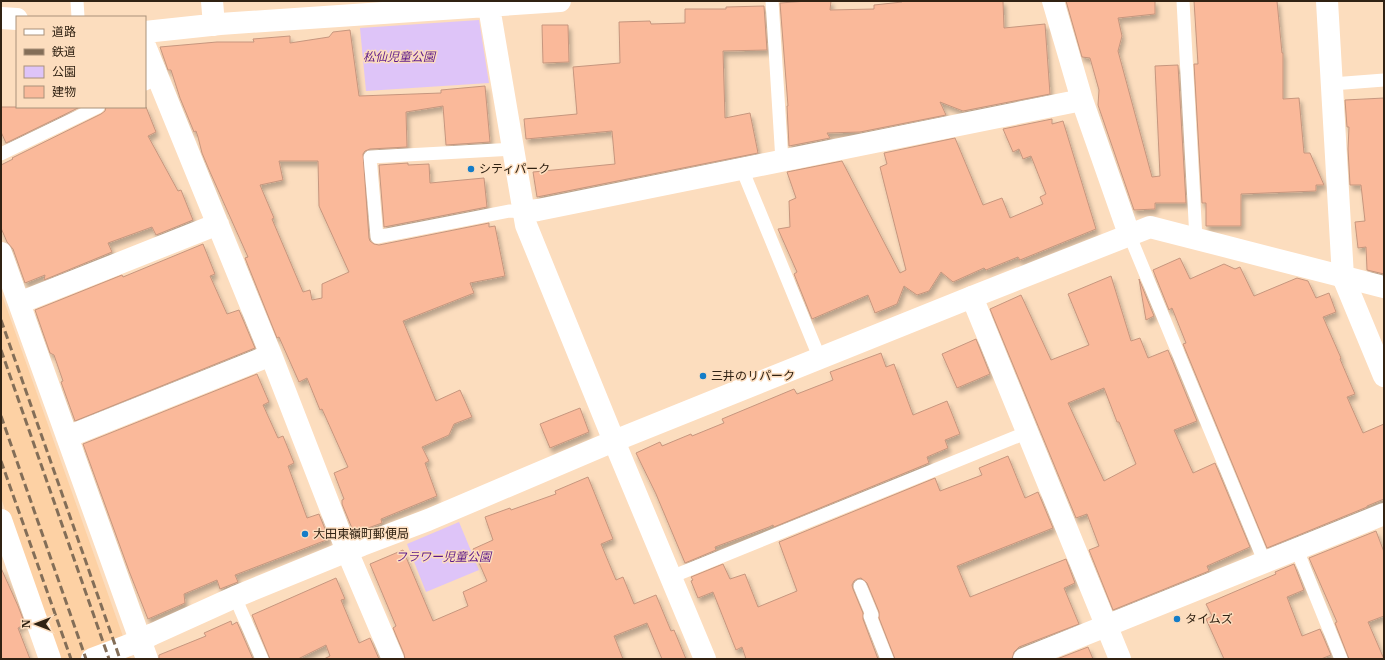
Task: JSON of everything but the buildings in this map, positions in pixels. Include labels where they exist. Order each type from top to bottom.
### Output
[{"type":"street","points":[[212,1],[214,25]]},
{"type":"street","points":[[146,32],[352,8],[560,1]]},
{"type":"street","points":[[1053,1],[1082,100],[1129,234]]},
{"type":"street","points":[[1327,1],[1343,277],[1384,376]]},
{"type":"street","points":[[488,3],[526,226],[705,659]]},
{"type":"street","points":[[1,18],[16,20]]},
{"type":"street","points":[[146,52],[151,81],[218,224],[271,355],[347,551],[393,659]]},
{"type":"street","points":[[523,212],[1082,100]]},
{"type":"street","points":[[19,303],[218,224]]},
{"type":"street","points":[[92,659],[142,645],[235,597],[347,551],[428,520],[614,441],[1129,234],[1150,227],[1384,287]]},
{"type":"street","points":[[1,253],[142,645]]},
{"type":"street","points":[[972,297],[1120,659]]},
{"type":"street","points":[[67,437],[271,355]]},
{"type":"street","points":[[1024,659],[1106,625],[1266,563],[1384,514]]},
{"type":"street","points":[[1,520],[50,659]]},
{"type":"lane","points":[[77,1],[78,16]]},
{"type":"lane","points":[[772,1],[782,161]]},
{"type":"lane","points":[[1183,1],[1196,239]]},
{"type":"lane","points":[[1332,84],[1384,80]]},
{"type":"lane","points":[[1,154],[96,108]]},
{"type":"lane","points":[[513,149],[370,158],[377,237],[510,211],[523,212]]},
{"type":"lane","points":[[742,169],[820,359]]},
{"type":"lane","points":[[1129,234],[1266,563]]},
{"type":"lane","points":[[671,577],[1028,432]]},
{"type":"lane","points":[[1297,550],[1341,659]]},
{"type":"lane","points":[[860,586],[887,659]]},
{"type":"lane","points":[[235,597],[262,659]]},
{"type":"shaded area","points":[[1,292],[131,659],[59,659],[1,498]]},
{"type":"green space","name":"松仙児童公園","points":[[479,20],[489,83],[366,91],[360,28]]},
{"type":"green space","name":"フラワー児童公園","points":[[459,522],[479,570],[426,592],[407,544]]},
{"type":"railway","points":[[1,320],[120,659]]},
{"type":"railway","points":[[1,350],[109,659]]},
{"type":"railway","points":[[1,416],[86,659]]},
{"type":"railway","points":[[1,461],[71,659]]},
{"type":"place","name":"シティパーク","points":[[471,169]]},
{"type":"place","name":"三井のリパーク","points":[[703,376]]},
{"type":"place","name":"大田東嶺町郵便局","points":[[305,534]]},
{"type":"place","name":"タイムズ","points":[[1177,619]]}]
